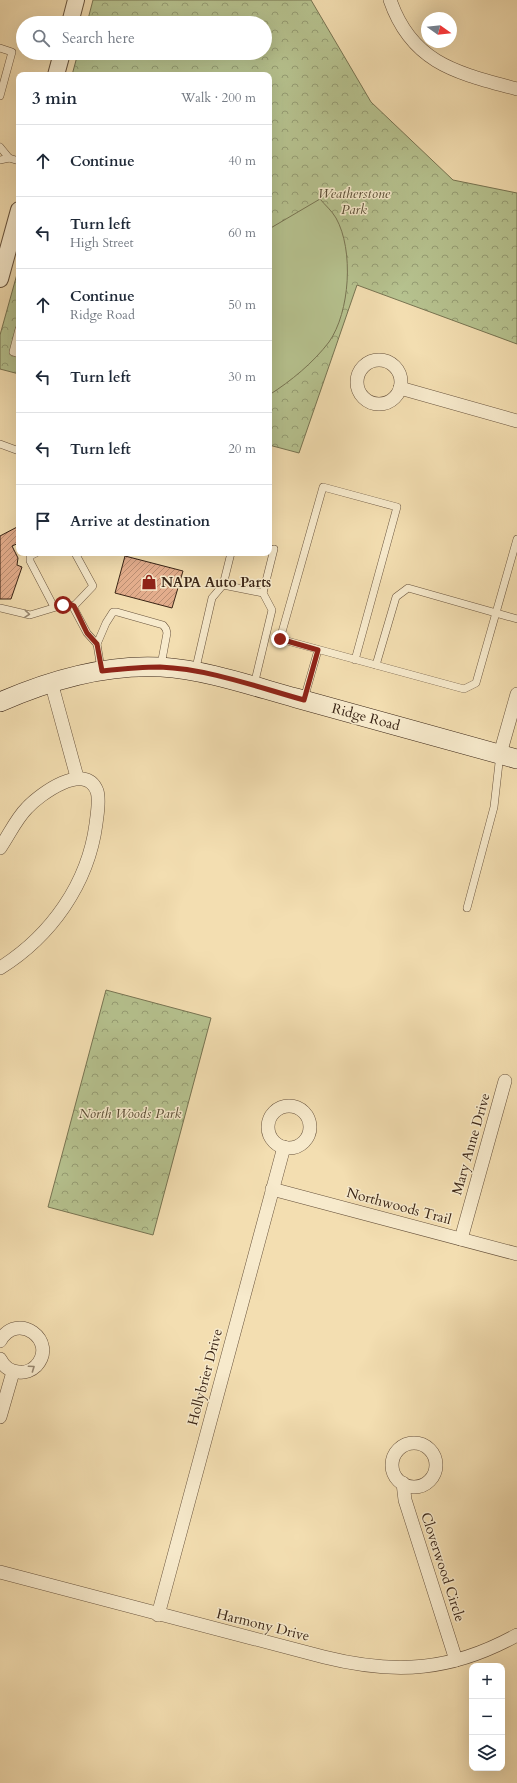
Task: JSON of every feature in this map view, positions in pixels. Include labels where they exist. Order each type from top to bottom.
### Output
[{"type":"main road","name":"Ridge Road","points":[[0,702],[28,689],[51,682],[102,671],[160,667],[216,676],[508,756]]},
{"type":"street","points":[[72,16],[76,0]]},
{"type":"street","points":[[390,0],[399,22],[410,38],[423,51],[439,63],[457,72],[517,89]]},
{"type":"street","points":[[57,72],[60,60]]},
{"type":"street","points":[[0,279],[16,221]]},
{"type":"street","points":[[400,388],[517,421]]},
{"type":"street","points":[[51,682],[77,777]]},
{"type":"street","points":[[508,756],[517,694]]},
{"type":"street","points":[[0,848],[26,808],[47,790],[77,777],[88,780],[97,791],[98,809],[95,831],[87,864],[64,908],[46,932],[14,959],[0,968]]},
{"type":"street","name":"Mary Anne Drive","points":[[461,1239],[505,1081]]},
{"type":"street","name":"Hollybrier Drive","points":[[158,1615],[284,1147]]},
{"type":"street","name":"Northwoods Trail","points":[[272,1189],[517,1254]]},
{"type":"street","points":[[0,1341],[7,1332],[21,1328],[28,1329],[34,1333],[40,1339],[42,1346],[42,1354],[35,1367],[28,1371],[21,1373],[13,1372],[7,1368],[0,1359]]},
{"type":"street","points":[[0,1418],[13,1372]]},
{"type":"street","name":"Cloverwood Circle","points":[[403,1483],[405,1500],[456,1660]]},
{"type":"street","name":"Harmony Drive","points":[[0,1572],[158,1615],[346,1663],[374,1667],[403,1668],[427,1666],[456,1660],[483,1652],[517,1635]]},
{"type":"lane","points":[[0,48],[12,52],[0,96]]},
{"type":"lane","points":[[0,147],[9,158]]},
{"type":"lane","points":[[0,160],[9,158],[16,160]]},
{"type":"lane","points":[[16,340],[13,352],[16,353]]},
{"type":"lane","points":[[0,444],[16,450]]},
{"type":"lane","points":[[355,660],[397,507],[323,487],[280,639],[355,660],[464,689],[476,683],[517,539]]},
{"type":"lane","points":[[253,686],[272,610],[263,593],[274,549]]},
{"type":"lane","points":[[30,556],[30,561],[54,607]]},
{"type":"lane","points":[[74,606],[93,586],[77,556]]},
{"type":"lane","points":[[195,672],[212,598],[223,585],[230,556]]},
{"type":"lane","points":[[223,585],[263,593]]},
{"type":"lane","points":[[376,665],[396,597],[408,588],[517,619]]},
{"type":"lane","points":[[0,608],[35,615],[66,604],[74,606]]},
{"type":"lane","points":[[74,606],[87,633],[97,644],[102,671]]},
{"type":"lane","points":[[97,644],[106,622],[113,612],[163,625],[167,633],[160,667]]},
{"type":"lane","points":[[304,700],[318,650]]},
{"type":"lane","points":[[467,908],[508,756]]},
{"type":"green space","name":"Weatherstone Park","points":[[93,0],[311,0],[371,102],[453,180],[517,193],[517,344],[357,285],[299,453],[272,446],[272,72],[73,72],[76,60],[272,60],[272,16],[89,16]]},
{"type":"green space","points":[[320,199],[336,218],[342,231],[347,263],[347,281],[341,314],[336,329],[329,342],[323,350],[301,371],[272,393],[272,227]]},
{"type":"green space","points":[[16,278],[16,373],[0,369],[0,335]]},
{"type":"green space","name":"North Woods Park","points":[[106,990],[211,1018],[153,1235],[48,1207]]},
{"type":"building","points":[[16,528],[16,544],[12,546],[18,558],[17,565],[22,567],[11,599],[0,599],[0,536]]},
{"type":"building","name":"NAPA Auto Parts","points":[[125,556],[183,571],[172,608],[115,593]]},
{"type":"place","name":"NAPA Auto Parts","points":[[149,582]]},
{"type":"route","points":[[63,605],[70,604],[74,606],[84,629],[97,644],[102,671],[160,667],[216,676],[304,700],[318,650],[280,639]]}]
